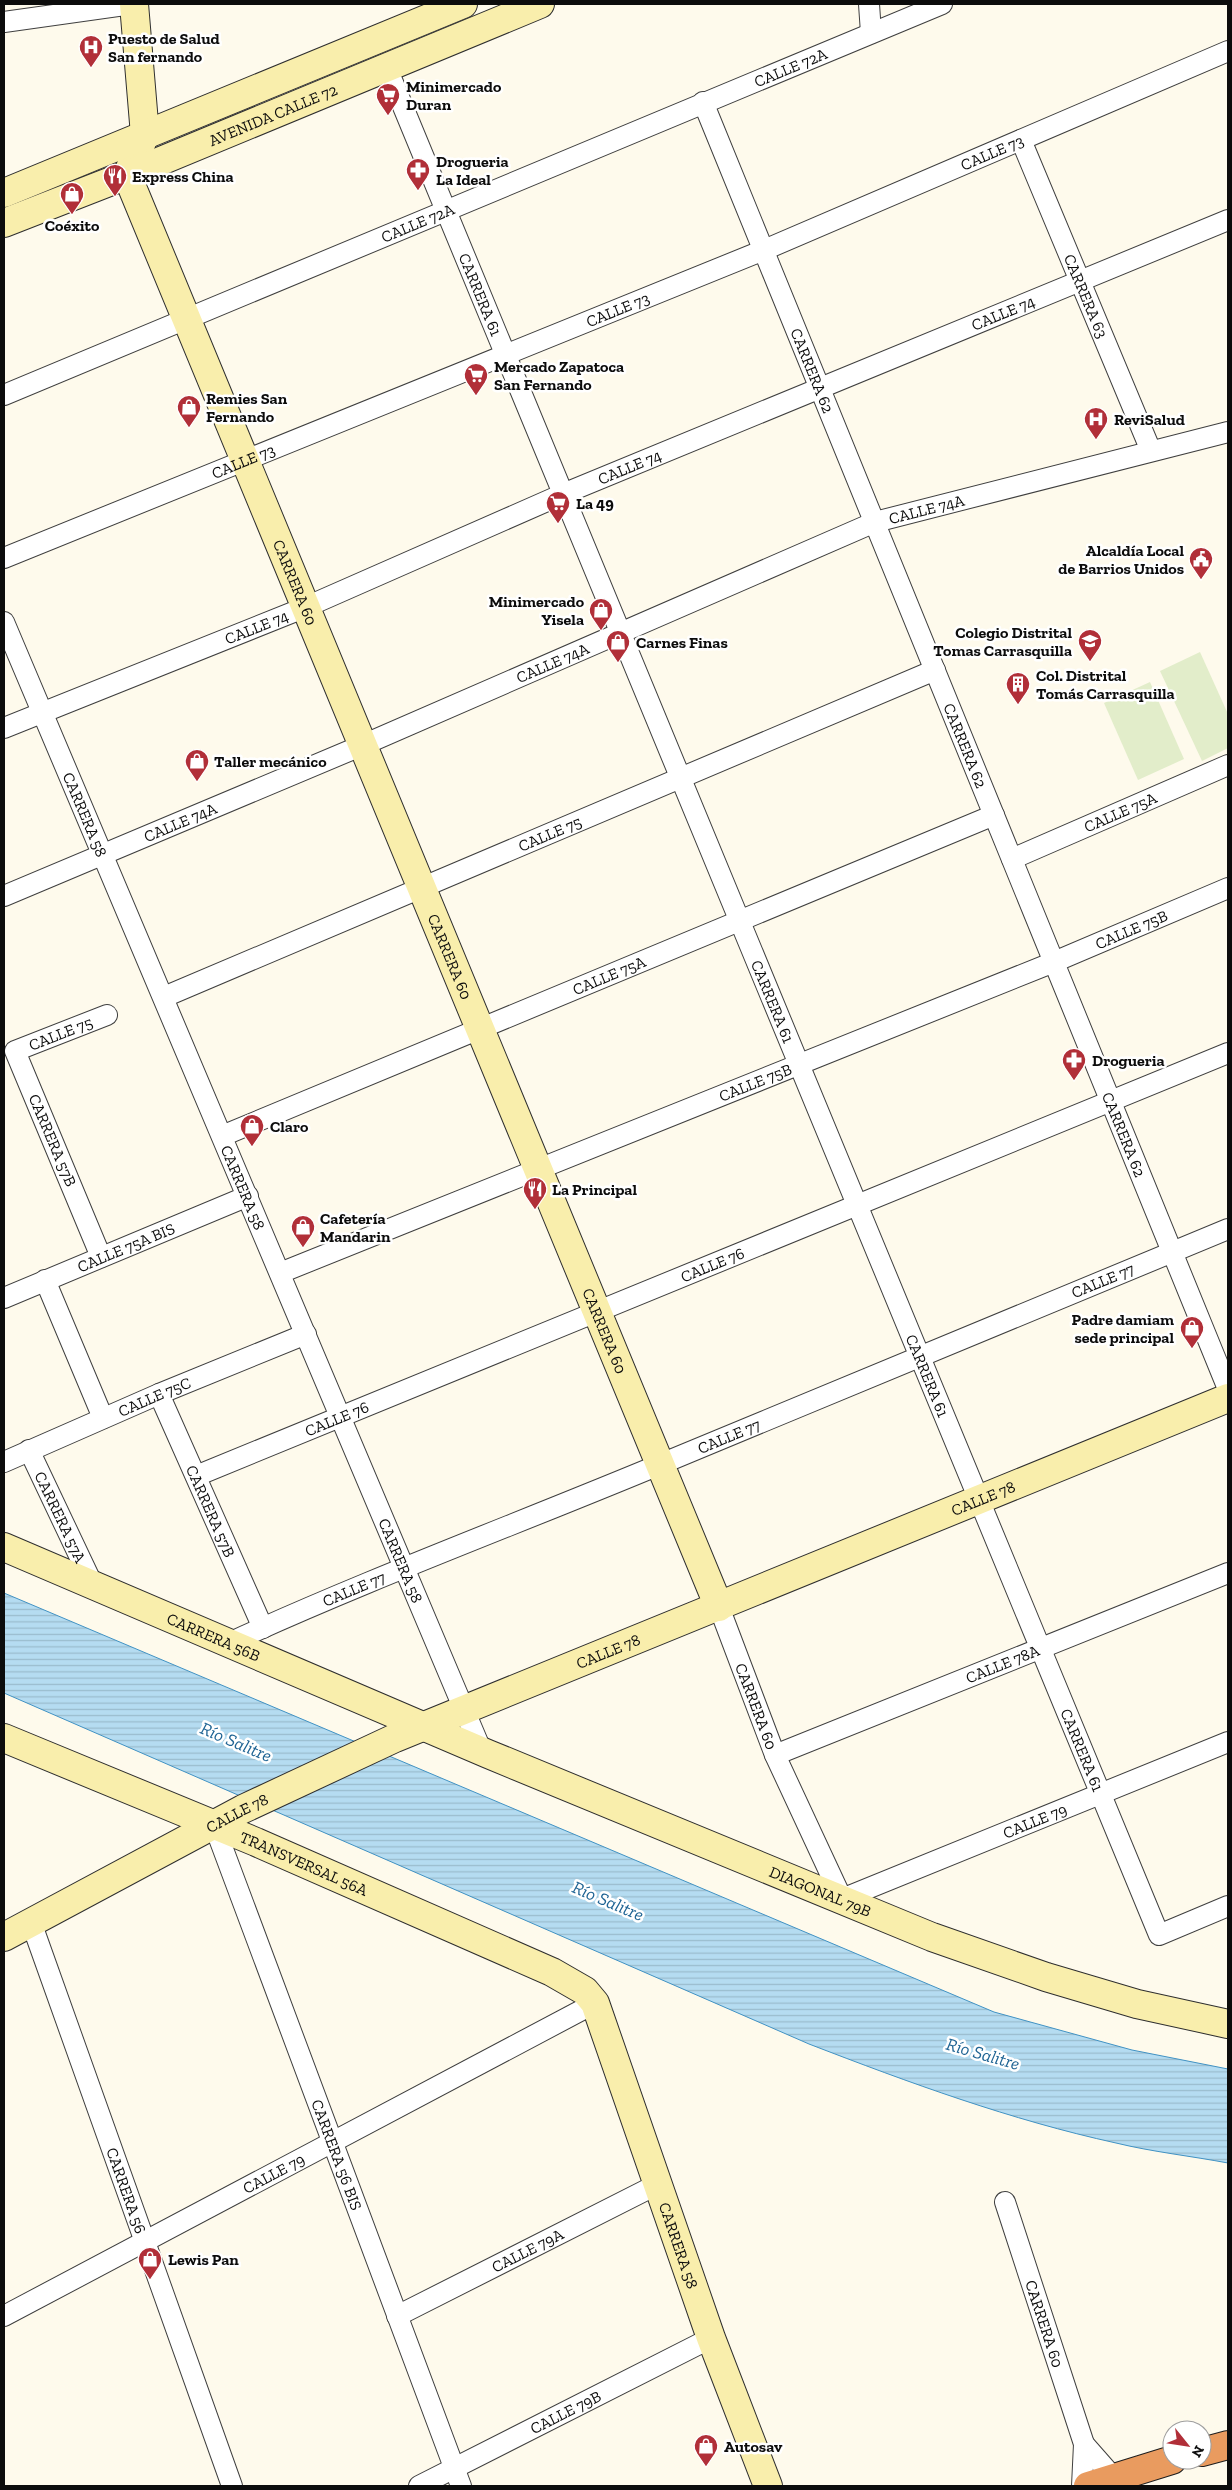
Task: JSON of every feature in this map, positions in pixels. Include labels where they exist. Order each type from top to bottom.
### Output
[{"type":"highway","points":[[1212,2449],[1228,2445]]},
{"type":"highway","points":[[1088,2486],[1162,2463]]},
{"type":"main road","points":[[127,175],[144,135],[133,4]]},
{"type":"main road","name":"AVENIDA CALLE 72","points":[[4,193],[463,4]]},
{"type":"main road","name":"AVENIDA CALLE 72","points":[[4,223],[127,175],[540,4]]},
{"type":"main road","name":"CARRERA 60","points":[[127,175],[719,1607]]},
{"type":"main road","name":"CALLE 78","points":[[4,1937],[243,1809],[395,1738],[1228,1398]]},
{"type":"main road","name":"CARRERA 56B","points":[[4,1547],[424,1726]]},
{"type":"main road","name":"DIAGONAL 79B","points":[[424,1726],[482,1752],[932,1937],[1046,1977],[1137,2004],[1228,2024]]},
{"type":"main road","name":"TRANSVERSAL 56A","points":[[4,1738],[214,1824],[552,1972],[585,1990],[595,2002]]},
{"type":"main road","name":"CARRERA 58","points":[[595,2002],[711,2338],[768,2486]]},
{"type":"street","points":[[12,15],[133,4]]},
{"type":"street","points":[[869,4],[871,33]]},
{"type":"street","name":"CALLE 72A","points":[[4,395],[942,4]]},
{"type":"street","name":"CALLE 73","points":[[4,558],[764,250],[1228,51]]},
{"type":"street","name":"CARRERA 61","points":[[387,68],[1159,1935],[1228,1906]]},
{"type":"street","name":"CARRERA 62","points":[[704,102],[1228,1389]]},
{"type":"street","name":"CARRERA 63","points":[[1021,140],[1150,451]]},
{"type":"street","name":"CALLE 74","points":[[4,728],[306,607],[564,494],[1228,220]]},
{"type":"street","name":"CALLE 74A","points":[[4,896],[363,745],[875,522],[1228,432]]},
{"type":"street","name":"CARRERA 58","points":[[4,622],[41,713],[103,854],[466,1709],[482,1752]]},
{"type":"street","name":"CALLE 75","points":[[164,998],[935,670]]},
{"type":"street","name":"CALLE 75A","points":[[1012,859],[1228,765]]},
{"type":"street","name":"CALLE 75A","points":[[222,1136],[481,1030],[994,815]]},
{"type":"street","name":"CALLE 75B","points":[[280,1273],[1054,962],[1228,888]]},
{"type":"street","name":"CALLE 75","points":[[16,1051],[107,1015]]},
{"type":"street","name":"CARRERA 57B","points":[[16,1051],[101,1257]]},
{"type":"street","name":"CALLE 76","points":[[196,1476],[598,1314],[1228,1053]]},
{"type":"street","name":"CALLE 75A BIS","points":[[4,1298],[248,1196]]},
{"type":"street","name":"CALLE 77","points":[[229,1643],[405,1567],[660,1464],[1228,1229]]},
{"type":"street","points":[[45,1280],[104,1418]]},
{"type":"street","name":"CALLE 75C","points":[[4,1462],[159,1394],[306,1334]]},
{"type":"street","name":"CARRERA 57B","points":[[159,1394],[263,1628]]},
{"type":"street","name":"CARRERA 57A","points":[[30,1450],[92,1583]]},
{"type":"street","name":"CALLE 78A","points":[[775,1755],[1228,1573]]},
{"type":"street","name":"CARRERA 60","points":[[719,1607],[775,1755],[842,1899]]},
{"type":"street","name":"CALLE 79","points":[[842,1899],[1228,1742]]},
{"type":"street","name":"CARRERA 56 BIS","points":[[214,1824],[458,2477]]},
{"type":"street","name":"CARRERA 56","points":[[31,1922],[232,2486]]},
{"type":"street","name":"CALLE 79","points":[[4,2316],[595,2002]]},
{"type":"street","name":"CALLE 79A","points":[[397,2316],[658,2184]]},
{"type":"street","name":"CARRERA 60","points":[[1005,2202],[1084,2444],[1082,2486]]},
{"type":"street","name":"CALLE 79B","points":[[419,2486],[458,2477],[711,2338]]},
{"type":"street","name":"CARRERA 60","points":[[1084,2444],[1113,2477]]},
{"type":"green space","points":[[1200,652],[1228,714],[1228,748],[1202,761],[1160,671]]},
{"type":"green space","points":[[1150,682],[1184,759],[1138,780],[1104,703]]},
{"type":"water","name":"Río Salitre","points":[[4,1593],[994,2012],[1132,2050],[1228,2069],[1228,2163],[1130,2146],[1077,2134],[999,2112],[885,2073],[809,2044],[4,1693]]},
{"type":"place","name":"Puesto de Salud San fernando","points":[[91,68]]},
{"type":"place","name":"Minimercado Duran","points":[[388,116]]},
{"type":"place","name":"Drogueria La Ideal","points":[[418,191]]},
{"type":"place","name":"Express China","points":[[115,197]]},
{"type":"place","name":"Coéxito","points":[[72,215]]},
{"type":"place","name":"Mercado Zapatoca San Fernando","points":[[476,396]]},
{"type":"place","name":"Remies San Fernando","points":[[189,428]]},
{"type":"place","name":"ReviSalud","points":[[1096,440]]},
{"type":"place","name":"La 49","points":[[558,524]]},
{"type":"place","name":"Alcaldía Local de Barrios Unidos","points":[[1201,580]]},
{"type":"place","name":"Minimercado Yisela","points":[[601,631]]},
{"type":"place","name":"Colegio Distrital Tomas Carrasquilla","points":[[1090,662]]},
{"type":"place","name":"Carnes Finas","points":[[618,663]]},
{"type":"place","name":"Col. Distrital Tomás Carrasquilla","points":[[1018,705]]},
{"type":"place","name":"Taller mecánico","points":[[197,782]]},
{"type":"place","name":"Drogueria","points":[[1074,1081]]},
{"type":"place","name":"Claro","points":[[252,1147]]},
{"type":"place","name":"La Principal","points":[[535,1210]]},
{"type":"place","name":"Cafetería Mandarin","points":[[303,1248]]},
{"type":"place","name":"Padre damiam sede principal","points":[[1192,1349]]},
{"type":"place","name":"Lewis Pan","points":[[150,2280]]},
{"type":"place","name":"Autosav","points":[[706,2467]]}]
